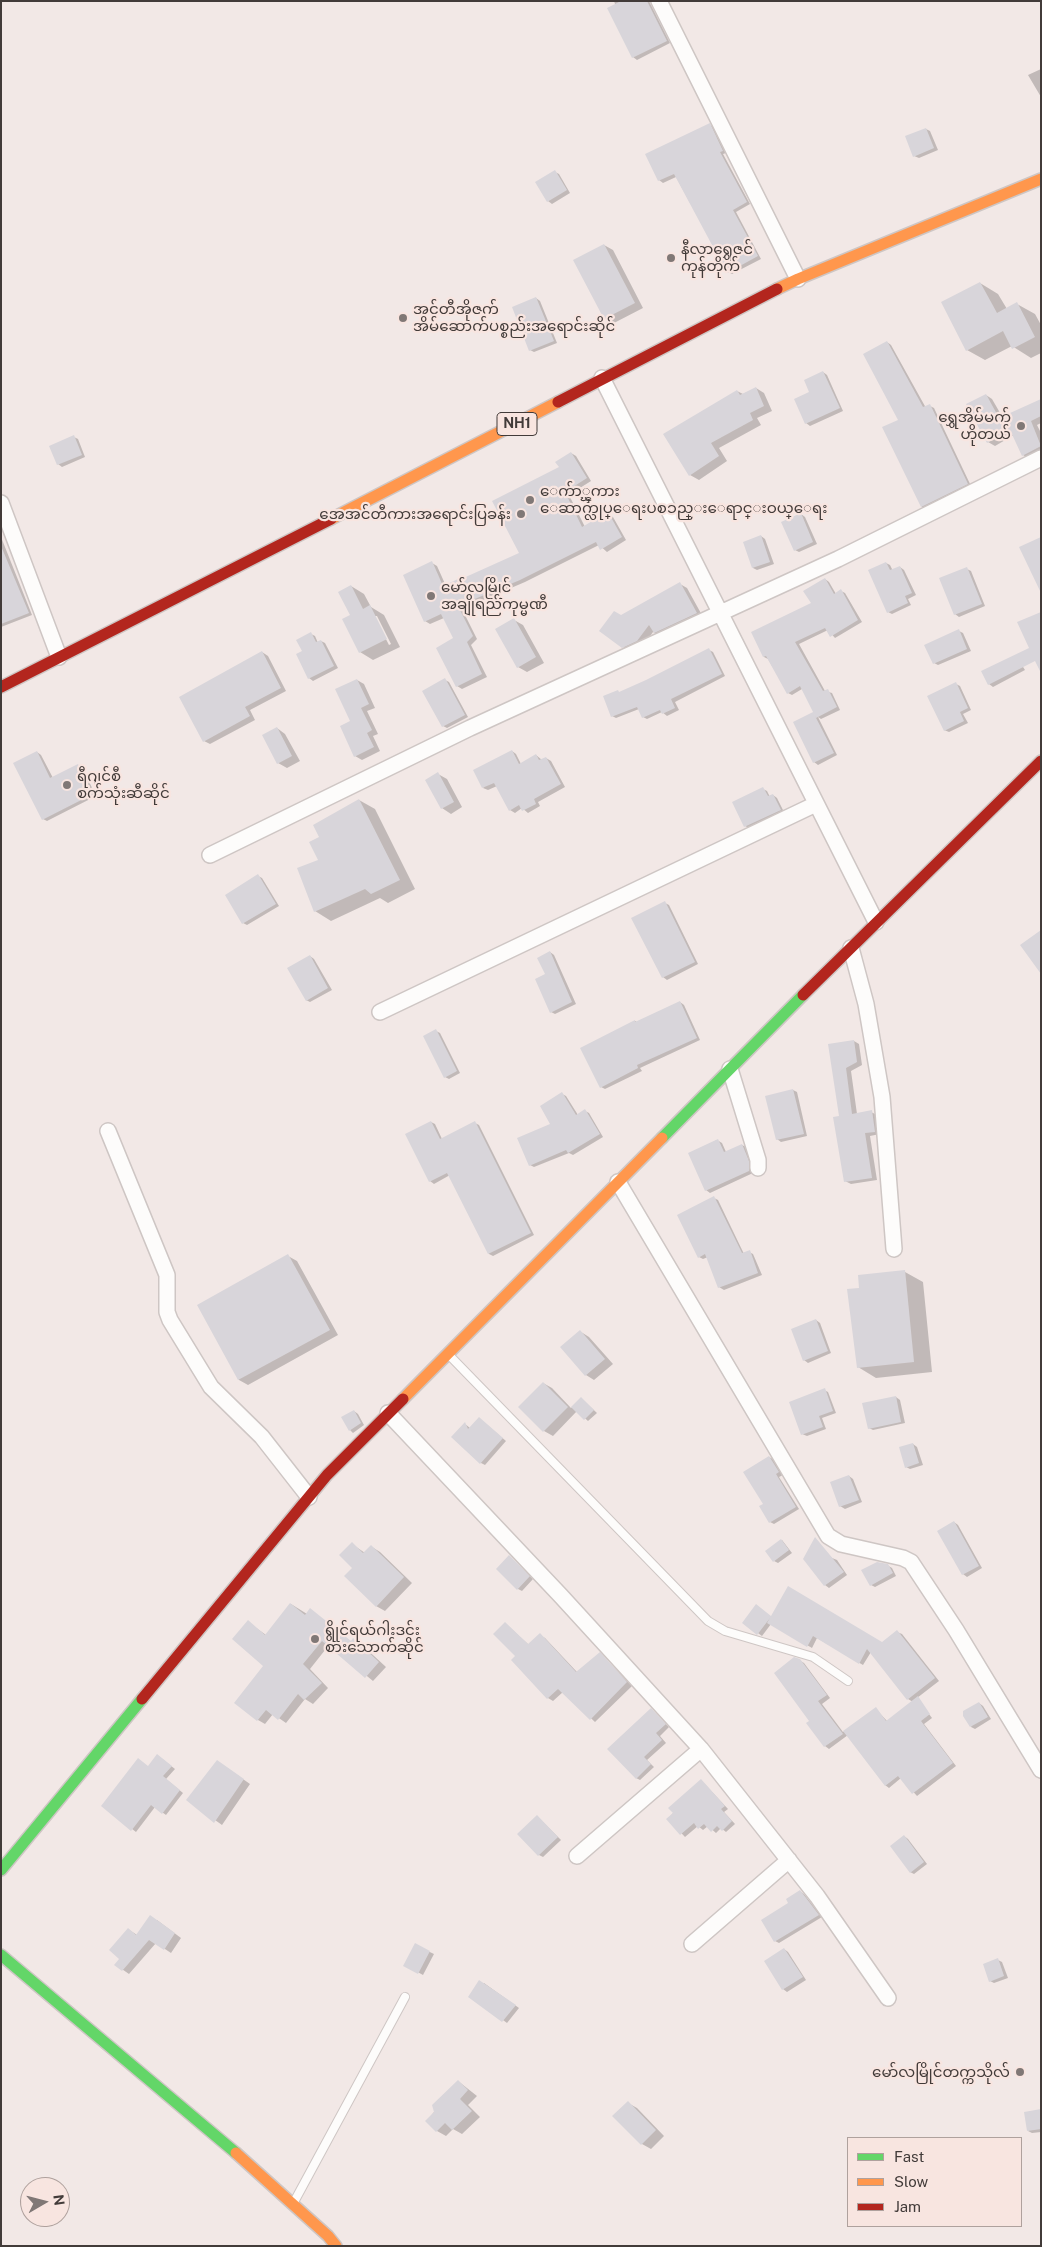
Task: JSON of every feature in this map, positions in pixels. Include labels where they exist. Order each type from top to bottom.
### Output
[{"type":"main road","name":"NH1","points":[[1,687],[462,453],[602,378],[798,279],[1039,184]]},
{"type":"main road","points":[[1,1870],[327,1475],[876,922],[1041,761]]},
{"type":"main road","points":[[1,1955],[245,2161],[328,2236],[336,2246]]},
{"type":"street","points":[[659,1],[798,279]]},
{"type":"street","points":[[602,378],[719,614],[876,922]]},
{"type":"street","points":[[210,855],[470,728],[838,559],[1041,458]]},
{"type":"street","points":[[1,504],[60,657]]},
{"type":"street","points":[[380,1012],[816,804]]},
{"type":"street","points":[[851,948],[866,1004],[882,1097],[894,1249]]},
{"type":"street","points":[[730,1069],[758,1160],[758,1168]]},
{"type":"street","points":[[108,1131],[167,1274],[170,1320],[211,1387],[262,1437],[309,1497]]},
{"type":"street","points":[[618,1182],[828,1536],[841,1544],[903,1558],[911,1562],[956,1630],[1041,1770]]},
{"type":"street","points":[[388,1414],[561,1596],[701,1749],[818,1896],[888,1998]]},
{"type":"street","points":[[577,1856],[701,1749]]},
{"type":"street","points":[[692,1944],[789,1860]]},
{"type":"lane","points":[[448,1353],[708,1621],[725,1631],[814,1657],[848,1681]]},
{"type":"lane","points":[[293,2204],[405,1997]]},
{"type":"building","points":[[621,1],[647,1],[667,41],[632,58],[607,8]]},
{"type":"building","points":[[710,123],[723,151],[720,152],[747,202],[733,210],[758,256],[727,273],[674,174],[658,181],[645,154]]},
{"type":"building","points":[[926,128],[934,148],[913,157],[905,136]]},
{"type":"building","points":[[555,170],[567,190],[547,202],[535,182]]},
{"type":"building","points":[[604,244],[635,303],[604,319],[573,260]]},
{"type":"building","points":[[980,282],[997,313],[1017,302],[1035,337],[1012,349],[1003,331],[966,351],[941,302]]},
{"type":"building","points":[[536,297],[554,341],[529,351],[512,307]]},
{"type":"building","points":[[887,341],[923,407],[930,404],[968,484],[921,507],[882,427],[898,420],[863,354]]},
{"type":"building","points":[[823,371],[840,408],[805,424],[794,399],[809,392],[804,380]]},
{"type":"building","points":[[756,387],[764,406],[750,413],[753,420],[711,443],[719,456],[689,476],[663,434],[737,390],[740,395]]},
{"type":"building","points":[[986,394],[999,418],[1041,399],[1041,416],[1031,421],[1041,446],[1022,456],[1010,430],[987,443],[966,404]]},
{"type":"building","points":[[74,435],[82,455],[57,465],[49,446]]},
{"type":"building","points":[[571,452],[587,478],[565,492],[582,527],[608,512],[622,537],[600,550],[596,542],[520,580],[458,606],[473,636],[467,642],[482,674],[456,687],[436,648],[453,638],[441,614],[424,622],[403,575],[432,561],[443,586],[519,553],[492,501],[559,467],[555,462]]},
{"type":"building","points":[[801,513],[813,542],[794,551],[781,522]]},
{"type":"building","points":[[761,535],[770,562],[752,568],[743,542]]},
{"type":"building","points":[[1041,537],[1041,593],[1019,547]]},
{"type":"building","points":[[1,546],[29,613],[1,624]]},
{"type":"building","points":[[886,562],[890,570],[900,566],[912,593],[905,596],[908,603],[887,613],[868,570]]},
{"type":"building","points":[[967,567],[982,604],[954,615],[939,578]]},
{"type":"building","points":[[825,578],[834,594],[841,589],[858,620],[830,637],[825,628],[795,642],[823,691],[828,689],[837,707],[816,718],[800,686],[787,694],[766,656],[763,657],[751,632],[811,603],[803,591]]},
{"type":"building","points":[[680,582],[697,613],[654,633],[649,625],[637,641],[622,648],[599,631],[614,611],[621,615]]},
{"type":"building","points":[[351,585],[363,609],[370,605],[387,639],[359,653],[342,619],[350,615],[338,592]]},
{"type":"building","points":[[1041,612],[1041,673],[1035,661],[988,685],[981,671],[1029,648],[1017,622]]},
{"type":"building","points":[[514,618],[536,657],[517,668],[495,629]]},
{"type":"building","points":[[959,629],[967,649],[933,664],[924,645]]},
{"type":"building","points":[[311,632],[316,642],[321,640],[334,666],[308,679],[296,654],[302,651],[296,640]]},
{"type":"building","points":[[709,648],[722,674],[671,699],[675,708],[662,714],[660,710],[642,718],[637,707],[611,717],[603,696],[618,690],[619,692],[646,680]]},
{"type":"building","points":[[262,651],[281,688],[245,707],[250,716],[203,742],[179,697]]},
{"type":"building","points":[[445,678],[465,715],[442,727],[422,691]]},
{"type":"building","points":[[357,679],[369,704],[361,708],[372,730],[367,733],[374,747],[354,757],[340,726],[350,721],[335,689]]},
{"type":"building","points":[[956,682],[968,708],[960,712],[964,721],[944,731],[927,696]]},
{"type":"building","points":[[813,712],[834,753],[813,763],[793,722]]},
{"type":"building","points":[[277,727],[292,756],[277,764],[262,735]]},
{"type":"building","points":[[512,750],[519,764],[536,754],[539,760],[546,757],[561,784],[534,799],[536,804],[522,811],[519,805],[509,811],[494,783],[482,788],[473,770]]},
{"type":"building","points":[[37,751],[50,778],[78,764],[93,794],[42,820],[13,763]]},
{"type":"building","points":[[438,772],[454,802],[441,809],[425,780]]},
{"type":"building","points":[[763,787],[768,796],[773,794],[781,810],[744,827],[732,802]]},
{"type":"building","points":[[359,799],[400,880],[371,894],[365,889],[314,912],[297,868],[318,860],[309,842],[319,837],[313,825]]},
{"type":"building","points":[[258,874],[276,904],[242,924],[225,895]]},
{"type":"building","points":[[665,901],[695,962],[662,978],[631,918]]},
{"type":"building","points":[[1041,930],[1041,974],[1020,945]]},
{"type":"building","points":[[550,951],[572,1002],[550,1013],[535,979],[545,974],[537,958]]},
{"type":"building","points":[[310,955],[328,988],[306,1001],[287,968]]},
{"type":"building","points":[[680,1001],[697,1038],[637,1065],[638,1068],[600,1088],[580,1048],[635,1020],[635,1022]]},
{"type":"building","points":[[436,1029],[457,1071],[444,1078],[423,1036]]},
{"type":"building","points":[[854,1040],[857,1062],[846,1068],[852,1114],[872,1110],[875,1132],[865,1133],[872,1178],[844,1182],[833,1117],[839,1116],[828,1044]]},
{"type":"building","points":[[793,1089],[804,1134],[776,1140],[765,1096]]},
{"type":"building","points":[[562,1092],[576,1115],[585,1109],[600,1134],[568,1153],[566,1150],[529,1166],[517,1138],[550,1124],[540,1106]]},
{"type":"building","points":[[431,1121],[440,1139],[475,1121],[531,1233],[488,1254],[447,1173],[429,1182],[405,1134]]},
{"type":"building","points":[[718,1139],[724,1152],[742,1144],[749,1161],[749,1171],[705,1191],[688,1153]]},
{"type":"building","points":[[714,1196],[742,1253],[750,1250],[758,1273],[718,1288],[705,1254],[698,1258],[677,1215]]},
{"type":"building","points":[[288,1254],[330,1330],[238,1380],[197,1305]]},
{"type":"building","points":[[905,1270],[914,1362],[857,1368],[847,1289],[859,1288],[858,1275]]},
{"type":"building","points":[[816,1319],[828,1351],[803,1361],[791,1329]]},
{"type":"building","points":[[580,1330],[605,1359],[585,1376],[560,1347]]},
{"type":"building","points":[[543,1382],[568,1407],[543,1432],[518,1407]]},
{"type":"building","points":[[825,1388],[833,1411],[819,1416],[823,1427],[801,1435],[789,1402]]},
{"type":"building","points":[[896,1396],[901,1422],[868,1429],[862,1403]]},
{"type":"building","points":[[581,1397],[594,1410],[584,1420],[571,1407]]},
{"type":"building","points":[[354,1410],[361,1423],[349,1431],[341,1417]]},
{"type":"building","points":[[479,1417],[503,1438],[480,1464],[451,1437],[465,1422],[468,1429]]},
{"type":"building","points":[[913,1443],[919,1463],[905,1468],[899,1447]]},
{"type":"building","points":[[769,1456],[779,1472],[776,1474],[796,1507],[769,1523],[759,1506],[763,1504],[743,1472]]},
{"type":"building","points":[[849,1475],[859,1500],[839,1507],[830,1482]]},
{"type":"building","points":[[954,1521],[979,1566],[962,1575],[937,1531]]},
{"type":"building","points":[[815,1537],[844,1572],[824,1586],[803,1559]]},
{"type":"building","points":[[781,1539],[789,1550],[773,1562],[765,1551]]},
{"type":"building","points":[[352,1542],[363,1553],[371,1545],[404,1577],[376,1607],[344,1576],[352,1568],[339,1555]]},
{"type":"building","points":[[509,1555],[530,1576],[517,1590],[496,1569]]},
{"type":"building","points":[[877,1562],[888,1564],[893,1573],[870,1586],[861,1570]]},
{"type":"building","points":[[788,1586],[882,1642],[897,1630],[935,1678],[907,1700],[867,1649],[859,1664],[813,1636],[807,1647],[767,1623],[770,1618],[757,1635],[742,1623],[756,1604],[771,1616]]},
{"type":"building","points":[[290,1603],[305,1615],[310,1608],[351,1641],[353,1638],[379,1662],[365,1678],[322,1641],[303,1664],[322,1683],[304,1700],[298,1694],[278,1720],[266,1710],[257,1721],[234,1703],[263,1666],[232,1639],[248,1620],[265,1635]]},
{"type":"building","points":[[505,1622],[528,1644],[540,1633],[576,1672],[600,1652],[627,1682],[590,1720],[558,1689],[547,1699],[511,1660],[515,1656],[493,1634]]},
{"type":"building","points":[[794,1657],[800,1659],[827,1695],[818,1701],[843,1734],[824,1747],[806,1723],[809,1721],[774,1673]]},
{"type":"building","points":[[918,1696],[930,1714],[921,1721],[953,1763],[912,1794],[898,1776],[885,1786],[843,1731],[876,1707],[886,1721]]},
{"type":"building","points":[[979,1702],[988,1717],[970,1727],[963,1716],[963,1711]]},
{"type":"building","points":[[651,1708],[666,1724],[656,1733],[662,1740],[644,1757],[651,1764],[636,1779],[607,1749]]},
{"type":"building","points":[[157,1754],[172,1766],[163,1776],[180,1790],[162,1814],[151,1805],[131,1831],[101,1806],[138,1758],[148,1766]]},
{"type":"building","points":[[217,1760],[244,1779],[214,1823],[186,1800]]},
{"type":"building","points":[[701,1779],[725,1806],[721,1809],[732,1821],[722,1831],[717,1826],[711,1832],[704,1824],[698,1829],[694,1823],[680,1835],[666,1819],[673,1813],[668,1808]]},
{"type":"building","points":[[537,1815],[558,1837],[538,1856],[517,1834]]},
{"type":"building","points":[[904,1835],[924,1862],[910,1873],[890,1846]]},
{"type":"building","points":[[800,1890],[819,1915],[774,1942],[761,1920],[788,1903],[786,1899]]},
{"type":"building","points":[[150,1915],[175,1933],[164,1950],[149,1940],[122,1971],[114,1965],[119,1959],[109,1950],[128,1928],[136,1935]]},
{"type":"building","points":[[415,1943],[430,1951],[418,1974],[403,1966]]},
{"type":"building","points":[[784,1948],[803,1977],[782,1990],[764,1961]]},
{"type":"building","points":[[998,1958],[1004,1976],[989,1982],[983,1964]]},
{"type":"building","points":[[479,1980],[516,2005],[502,2022],[468,1997]]},
{"type":"building","points":[[458,2080],[468,2090],[460,2099],[472,2111],[452,2130],[445,2123],[436,2132],[425,2121],[434,2112],[432,2105]]},
{"type":"building","points":[[628,2101],[656,2130],[641,2145],[612,2116]]},
{"type":"building","points":[[1041,2109],[1041,2129],[1027,2131],[1024,2112]]},
{"type":"traffic: fast","points":[[662,1138],[803,995]]},
{"type":"traffic: fast","points":[[1,1870],[142,1699]]},
{"type":"traffic: fast","points":[[1,1955],[236,2153]]},
{"type":"traffic: slow","points":[[777,289],[1041,179]]},
{"type":"traffic: slow","points":[[331,519],[558,402]]},
{"type":"traffic: slow","points":[[403,1399],[662,1138]]},
{"type":"traffic: slow","points":[[236,2153],[328,2236],[336,2246]]},
{"type":"traffic: jam","points":[[558,402],[777,289]]},
{"type":"traffic: jam","points":[[1,687],[331,519]]},
{"type":"traffic: jam","points":[[803,995],[1041,761]]},
{"type":"traffic: jam","points":[[142,1699],[327,1475],[403,1399]]},
{"type":"place","name":"နီလာရွှေဇင် ကုန်တိုက်","points":[[671,258]]},
{"type":"place","name":"အင်တီအိုဇက် အိမ်ဆောက်ပစ္စည်းအရောင်းဆိုင်","points":[[403,318]]},
{"type":"place","name":"ရွှေအိမ်မက် ဟိုတယ်","points":[[1021,426]]},
{"type":"place","name":"ေက်ာ္ၾကား ေဆာက္လုပ္ေရးပစၥည္းေရာင္းဝယ္ေရး","points":[[530,500]]},
{"type":"place","name":"အေအင်တီကားအရောင်းပြခန်း","points":[[521,514]]},
{"type":"place","name":"မော်လမြိုင် အချိုရည်ကုမ္မဏီ","points":[[431,596]]},
{"type":"place","name":"ရီဂျင်စီ စက်သုံးဆီဆိုင်","points":[[67,785]]},
{"type":"place","name":"ရွိုင်ရယ်ဂါးဒင်း စားသောက်ဆိုင်","points":[[315,1639]]},
{"type":"place","name":"မော်လမြိုင်တက္ကသိုလ်","points":[[1020,2072]]}]
